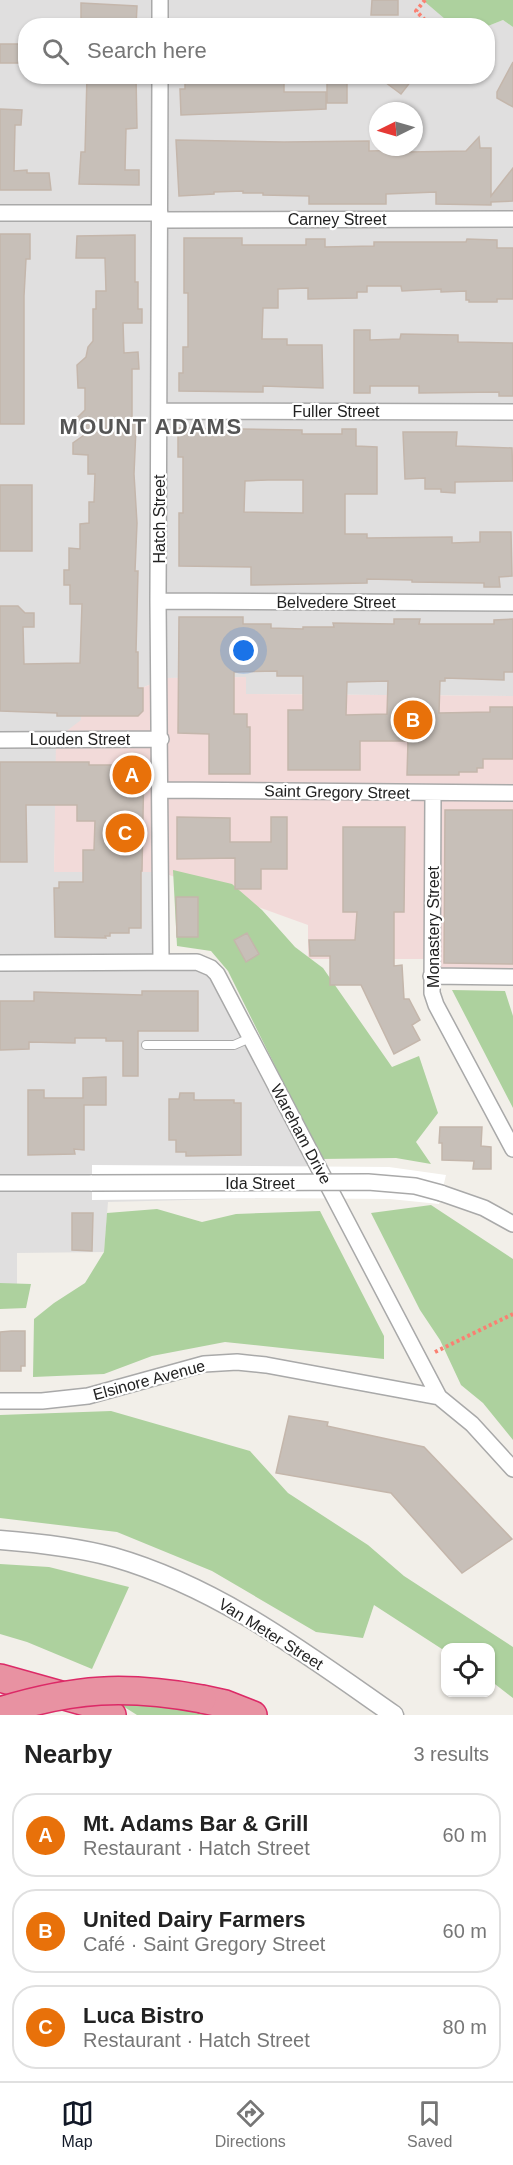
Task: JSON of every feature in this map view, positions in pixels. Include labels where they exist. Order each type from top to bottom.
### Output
[{"type":"highway","points":[[0,1678],[100,1706],[112,1715]]},
{"type":"highway","points":[[0,1711],[55,1695],[117,1689],[162,1692],[202,1699],[225,1704],[253,1715]]},
{"type":"street","points":[[160,0],[160,18]]},
{"type":"street","name":"Hatch Street","points":[[160,84],[158,601],[161,739],[161,961]]},
{"type":"street","name":"Carney Street","points":[[0,213],[160,217],[513,219]]},
{"type":"street","name":"Fuller Street","points":[[159,411],[513,412]]},
{"type":"street","name":"Belvedere Street","points":[[158,601],[513,603]]},
{"type":"street","name":"Louden Street","points":[[0,740],[161,739]]},
{"type":"street","name":"Saint Gregory Street","points":[[161,790],[513,793]]},
{"type":"street","name":"Monastery Street","points":[[433,793],[432,993],[436,1005],[513,1149]]},
{"type":"street","name":"Wareham Drive","points":[[0,963],[161,961],[197,962],[211,968],[217,974],[439,1397],[472,1424],[513,1470]]},
{"type":"street","points":[[431,976],[513,977]]},
{"type":"street","name":"Ida Street","points":[[0,1183],[368,1182],[415,1186],[441,1193],[484,1208],[513,1224]]},
{"type":"street","name":"Elsinore Avenue","points":[[0,1401],[42,1401],[88,1396],[204,1364],[237,1362],[266,1365],[439,1397]]},
{"type":"street","name":"Van Meter Street","points":[[0,1540],[59,1545],[112,1557],[155,1571],[204,1592],[250,1617],[394,1715]]},
{"type":"lane","points":[[146,1046],[234,1045],[250,1038]]},
{"type":"path","points":[[423,18],[416,11],[425,0]]},
{"type":"path","points":[[435,1352],[513,1314]]},
{"type":"shaded area","points":[[0,0],[425,0],[444,18],[18,18],[18,84],[495,84],[495,23],[503,20],[513,27],[513,696],[246,694],[246,677],[166,678],[144,687],[81,687],[81,720],[56,806],[54,871],[161,872],[161,961],[204,964],[315,1159],[270,1198],[108,1202],[104,1252],[17,1253],[17,1284],[0,1285]]},
{"type":"shaded area","points":[[246,677],[246,694],[513,696],[513,977],[431,976],[432,959],[308,959],[308,925],[161,872],[54,872],[56,739],[81,720],[80,687],[144,687],[166,678]]},
{"type":"green space","points":[[513,0],[513,27],[503,20],[495,23],[495,18],[444,18],[424,1]]},
{"type":"green space","points":[[173,870],[232,884],[262,910],[295,947],[323,968],[392,1067],[419,1056],[438,1113],[416,1142],[431,1164],[396,1158],[321,1159],[228,971],[211,951],[177,946]]},
{"type":"green space","points":[[452,990],[505,991],[513,1016],[513,1108]]},
{"type":"green space","points":[[431,1205],[513,1259],[513,1440],[483,1403],[461,1385],[440,1340],[420,1310],[371,1213]]},
{"type":"green space","points":[[157,1209],[202,1222],[236,1214],[320,1211],[384,1336],[384,1359],[225,1342],[152,1356],[104,1374],[33,1377],[34,1319],[85,1283],[104,1252],[107,1213]]},
{"type":"green space","points":[[0,1283],[31,1284],[26,1308],[0,1309]]},
{"type":"green space","points":[[111,1411],[250,1451],[288,1493],[368,1545],[404,1576],[513,1647],[513,1698],[495,1684],[495,1643],[441,1643],[441,1648],[374,1605],[363,1638],[316,1632],[212,1571],[117,1532],[0,1518],[0,1415]]},
{"type":"green space","points":[[0,1564],[49,1567],[129,1587],[92,1669],[27,1642],[0,1634]]},
{"type":"green space","points":[[118,1703],[161,1706],[219,1715],[137,1715]]},
{"type":"pier","points":[[92,1165],[389,1167],[446,1175],[439,1204],[390,1199],[92,1200]]},
{"type":"building","points":[[372,0],[398,0],[398,15],[371,15]]},
{"type":"building","points":[[81,3],[137,6],[136,18],[81,18]]},
{"type":"building","points":[[0,44],[18,44],[18,63],[0,63]]},
{"type":"building","points":[[513,62],[513,107],[497,98],[497,92]]},
{"type":"building","points":[[87,84],[136,84],[137,128],[126,129],[125,170],[139,170],[139,185],[79,184],[81,152],[85,152]]},
{"type":"building","points":[[185,84],[284,84],[284,92],[326,92],[326,109],[181,115],[180,89],[185,89]]},
{"type":"building","points":[[327,84],[347,84],[347,103],[327,103]]},
{"type":"building","points":[[388,84],[409,84],[401,94]]},
{"type":"building","points":[[0,109],[22,110],[21,125],[15,125],[14,171],[49,173],[51,190],[0,190]]},
{"type":"building","points":[[479,137],[480,148],[491,148],[491,196],[513,168],[513,201],[491,202],[491,205],[436,204],[436,192],[386,194],[386,204],[309,204],[309,196],[263,195],[263,193],[243,193],[243,191],[179,196],[176,140],[369,141],[369,156],[423,156],[423,152],[466,151]]},
{"type":"building","points":[[0,234],[30,234],[30,259],[26,259],[24,296],[24,424],[0,424]]},
{"type":"building","points":[[135,235],[135,282],[138,282],[138,309],[142,309],[142,323],[123,323],[124,353],[138,352],[139,369],[132,369],[132,419],[135,419],[136,428],[135,571],[138,571],[136,652],[138,652],[138,688],[143,688],[143,711],[138,716],[57,716],[57,713],[0,711],[0,606],[18,606],[25,613],[34,613],[34,627],[23,627],[24,664],[80,663],[82,604],[70,604],[70,585],[64,585],[64,570],[69,570],[69,548],[80,549],[80,524],[89,523],[89,502],[94,502],[95,474],[88,474],[88,455],[73,454],[73,443],[87,433],[75,420],[85,410],[85,388],[78,388],[77,365],[86,357],[88,347],[93,341],[93,309],[96,309],[96,291],[106,291],[105,258],[76,258],[77,236]]},
{"type":"building","points":[[184,238],[242,238],[242,245],[306,245],[306,239],[325,239],[325,247],[374,246],[374,242],[497,240],[497,248],[513,248],[513,299],[497,299],[497,302],[469,302],[466,300],[466,291],[441,292],[441,289],[402,291],[401,286],[367,286],[367,292],[357,292],[357,298],[308,299],[308,288],[278,289],[278,308],[263,308],[262,339],[287,339],[287,345],[322,345],[323,388],[263,386],[263,392],[179,391],[179,373],[183,373],[183,347],[188,347],[188,293],[184,293]]},
{"type":"building","points":[[354,330],[370,330],[370,340],[400,339],[401,334],[458,335],[458,342],[513,343],[513,396],[499,396],[499,392],[419,393],[419,386],[370,386],[370,393],[354,393]]},
{"type":"building","points":[[178,428],[302,430],[302,434],[342,434],[342,429],[356,429],[356,446],[377,447],[377,494],[345,494],[345,534],[367,534],[367,538],[452,537],[452,543],[480,542],[480,532],[511,532],[512,576],[499,577],[500,587],[484,587],[484,583],[367,579],[367,583],[251,585],[251,567],[179,566],[179,513],[183,513],[183,457],[178,457]],"holes":[[[303,480],[303,513],[244,512],[245,481]]]},
{"type":"building","points":[[403,432],[457,432],[456,446],[512,448],[513,481],[455,482],[455,493],[441,492],[441,489],[425,489],[425,478],[405,479]]},
{"type":"building","points":[[0,485],[32,485],[32,551],[0,551]]},
{"type":"building","points":[[179,617],[243,617],[243,624],[271,624],[271,628],[303,629],[303,627],[334,627],[333,623],[394,624],[394,619],[420,619],[419,624],[494,624],[494,620],[513,619],[513,672],[504,672],[504,680],[445,678],[445,681],[440,681],[439,713],[490,712],[490,707],[513,707],[513,759],[483,759],[483,768],[477,768],[477,772],[459,772],[459,775],[407,775],[408,741],[360,741],[360,770],[288,770],[288,710],[303,710],[303,676],[277,676],[277,671],[234,672],[234,714],[247,714],[247,727],[250,727],[250,774],[209,774],[209,734],[178,733]],"holes":[[[388,681],[387,714],[346,715],[347,682]]]},
{"type":"building","points":[[121,761],[144,761],[141,928],[129,928],[129,933],[110,933],[110,936],[105,936],[106,938],[55,937],[54,888],[59,888],[59,882],[83,882],[83,850],[94,850],[95,821],[77,821],[77,805],[26,805],[27,862],[0,862],[0,762],[89,762],[89,765],[121,765]]},
{"type":"building","points":[[445,810],[513,810],[513,964],[444,963]]},
{"type":"building","points":[[177,817],[230,818],[230,842],[271,842],[271,817],[287,817],[287,869],[261,869],[261,889],[235,889],[235,858],[177,859]]},
{"type":"building","points":[[343,827],[405,827],[404,912],[394,912],[394,966],[402,965],[404,999],[409,999],[420,1020],[412,1025],[420,1040],[394,1054],[361,985],[330,985],[330,956],[310,956],[309,940],[355,940],[357,912],[343,912]]},
{"type":"building","points":[[176,897],[198,897],[198,937],[177,937]]},
{"type":"building","points":[[247,933],[259,954],[246,962],[234,940]]},
{"type":"building","points":[[142,991],[198,991],[198,1031],[138,1031],[138,1076],[123,1076],[123,1041],[106,1041],[106,1038],[75,1038],[75,1043],[29,1042],[29,1049],[0,1050],[0,1001],[34,1001],[34,992],[142,995]]},
{"type":"building","points":[[106,1077],[106,1105],[84,1105],[84,1150],[74,1149],[75,1154],[28,1155],[28,1090],[44,1090],[44,1098],[83,1098],[83,1078]]},
{"type":"building","points":[[180,1093],[194,1093],[194,1100],[234,1100],[234,1103],[241,1103],[241,1155],[186,1156],[186,1152],[176,1152],[176,1140],[169,1140],[169,1099],[179,1099]]},
{"type":"building","points":[[440,1127],[482,1127],[481,1146],[491,1147],[491,1169],[473,1169],[474,1161],[442,1160],[442,1143],[439,1143]]},
{"type":"building","points":[[72,1213],[93,1213],[92,1251],[72,1250]]},
{"type":"building","points":[[25,1331],[25,1366],[21,1366],[21,1371],[0,1371],[0,1332]]},
{"type":"building","points":[[289,1416],[328,1422],[327,1426],[424,1447],[512,1539],[462,1573],[391,1493],[276,1473]]},
{"type":"place","name":"United Dairy Farmers","points":[[413,720]]},
{"type":"place","name":"Mt. Adams Bar & Grill","points":[[132,775]]},
{"type":"place","name":"Luca Bistro","points":[[125,833]]},
{"type":"district","name":"MOUNT ADAMS","points":[[151,426]]}]
